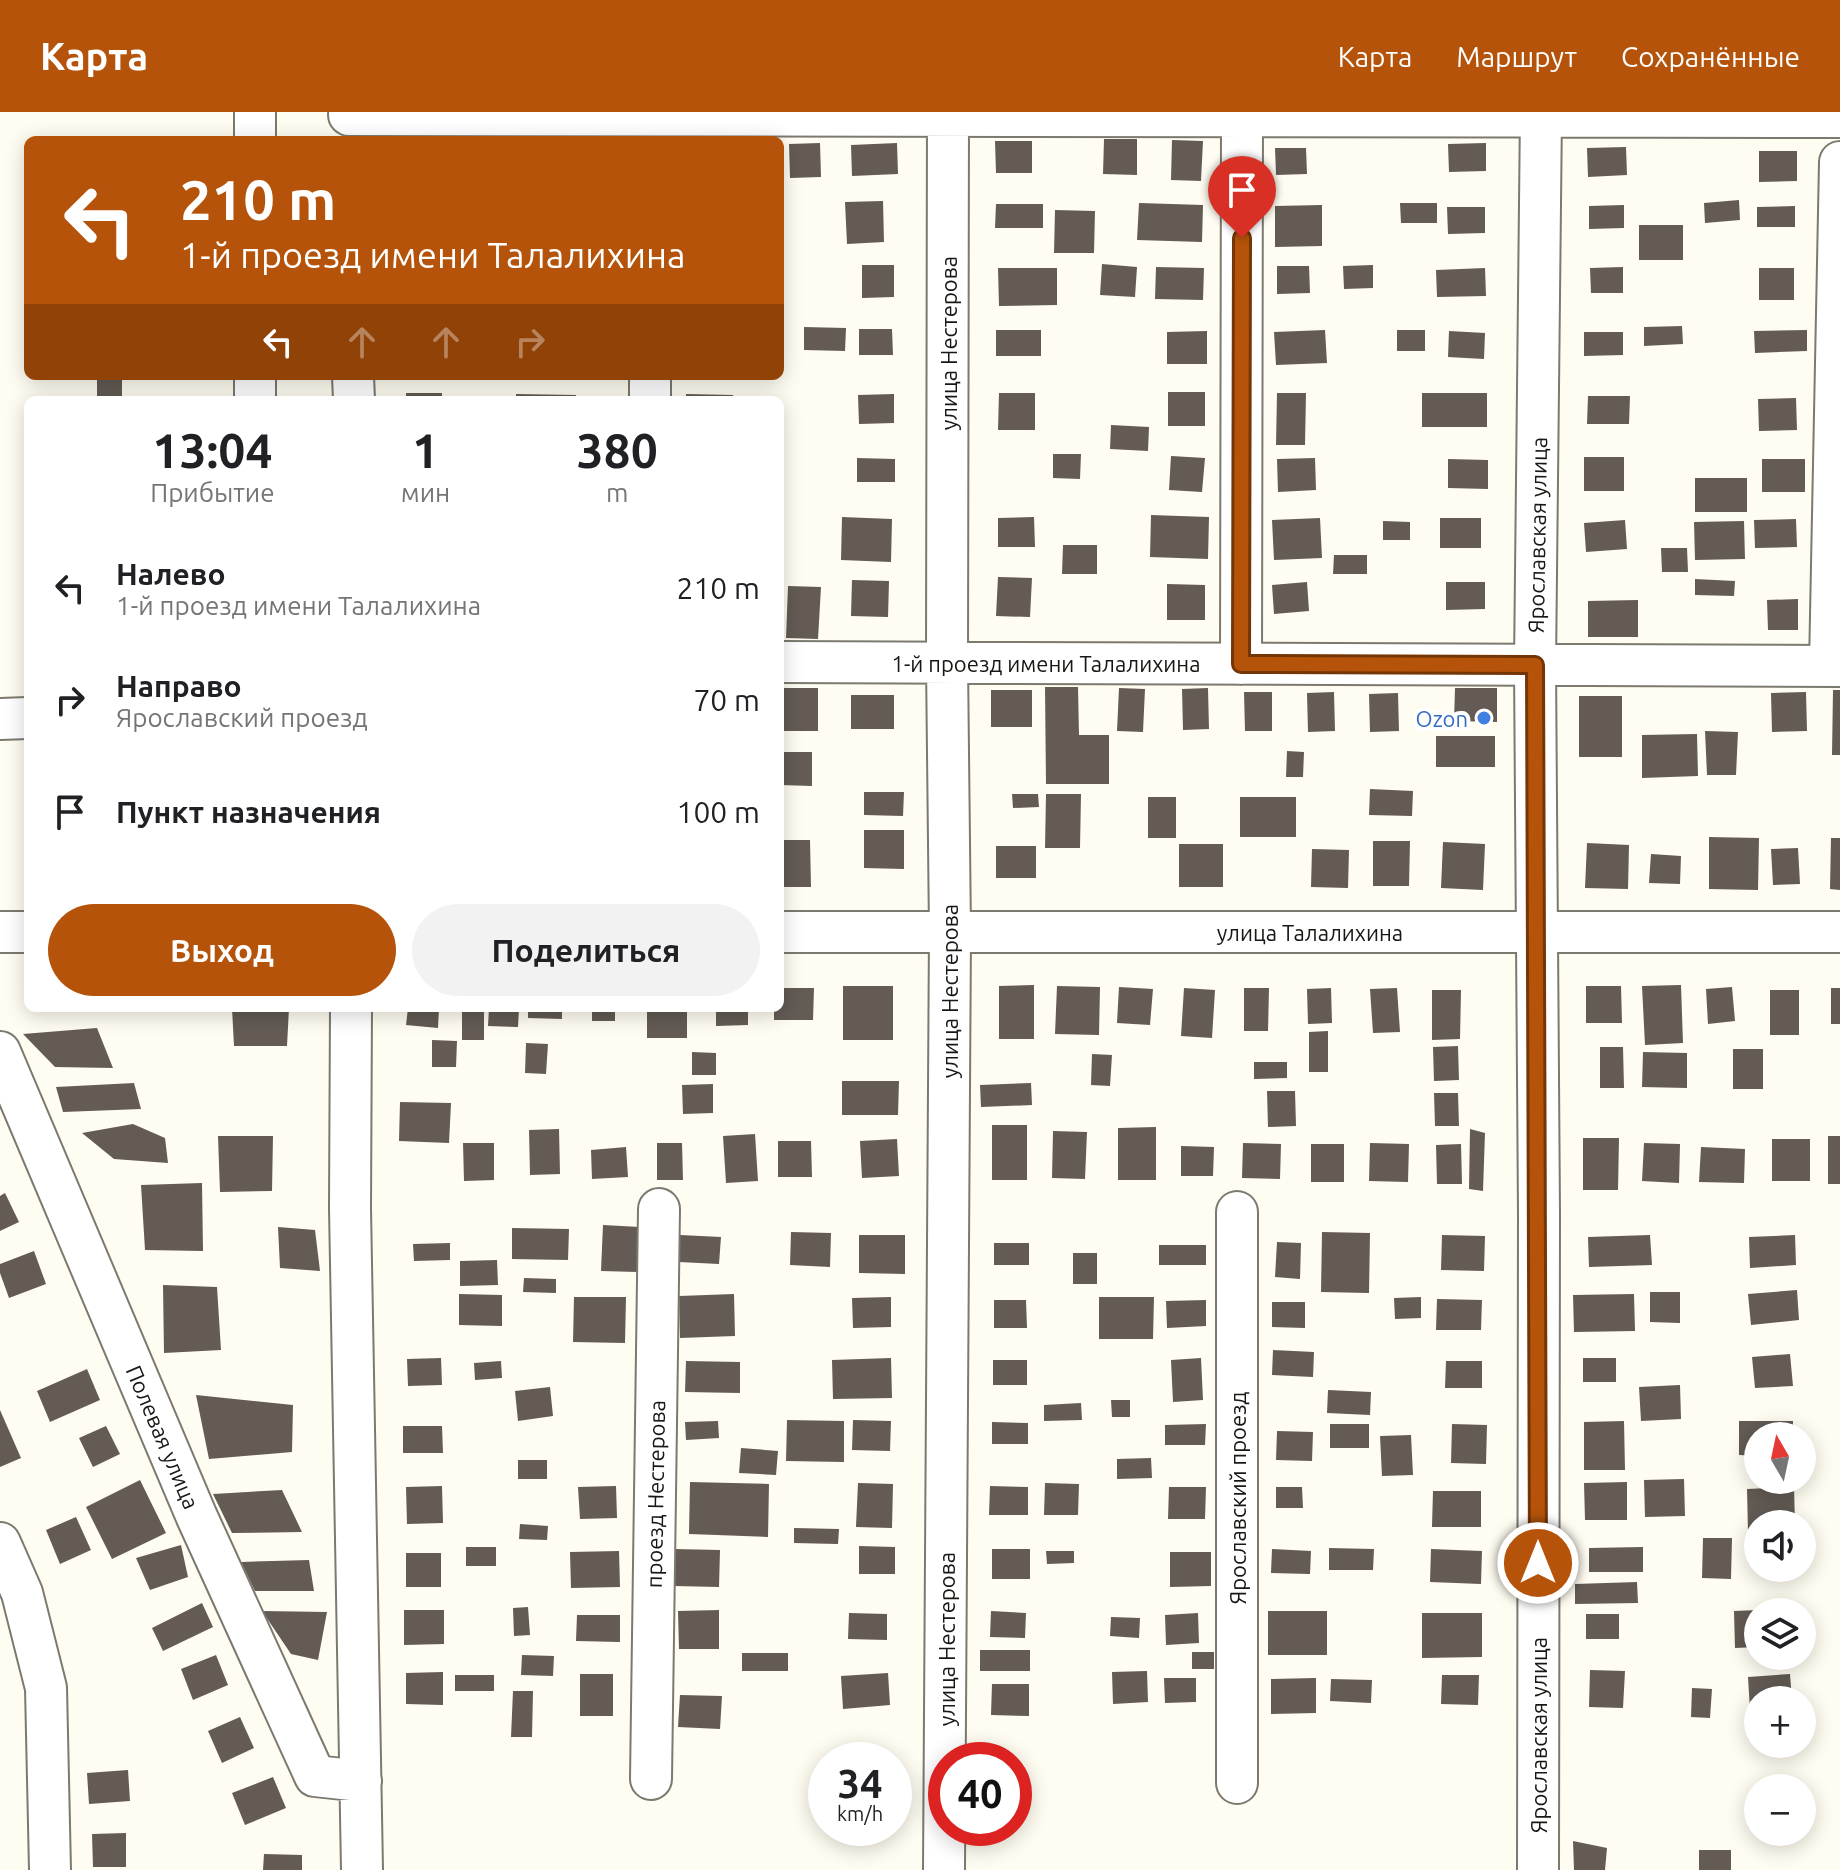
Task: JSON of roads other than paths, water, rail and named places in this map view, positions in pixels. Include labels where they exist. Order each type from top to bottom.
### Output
[{"type":"street","points":[[255,112],[255,136]]},
{"type":"street","points":[[349,122],[655,128],[948,114],[1840,117]]},
{"type":"street","name":"улица Нестерова","points":[[944,1870],[950,932],[948,114]]},
{"type":"street","name":"Ярославская улица","points":[[1538,1870],[1539,1214],[1535,665],[1541,114]]},
{"type":"street","points":[[1241,664],[1242,116]]},
{"type":"street","points":[[1835,666],[1840,162]]},
{"type":"street","name":"1-й проезд имени Талалихина","points":[[784,662],[1835,666]]},
{"type":"street","points":[[0,719],[24,718]]},
{"type":"street","points":[[0,932],[24,932]]},
{"type":"street","name":"улица Талалихина","points":[[784,932],[1840,932]]},
{"type":"street","points":[[351,1012],[350,1224],[362,1870]]},
{"type":"street","name":"Полевая улица","points":[[0,1052],[196,1515],[315,1776],[361,1781]]},
{"type":"street","name":"проезд Нестерова","points":[[651,1779],[659,1209]]},
{"type":"street","name":"Ярославский проезд","points":[[1237,1212],[1237,1783]]},
{"type":"street","points":[[0,1543],[22,1593],[46,1688],[50,1870]]},
{"type":"place","name":"Ozon","points":[[1484,718]]}]
